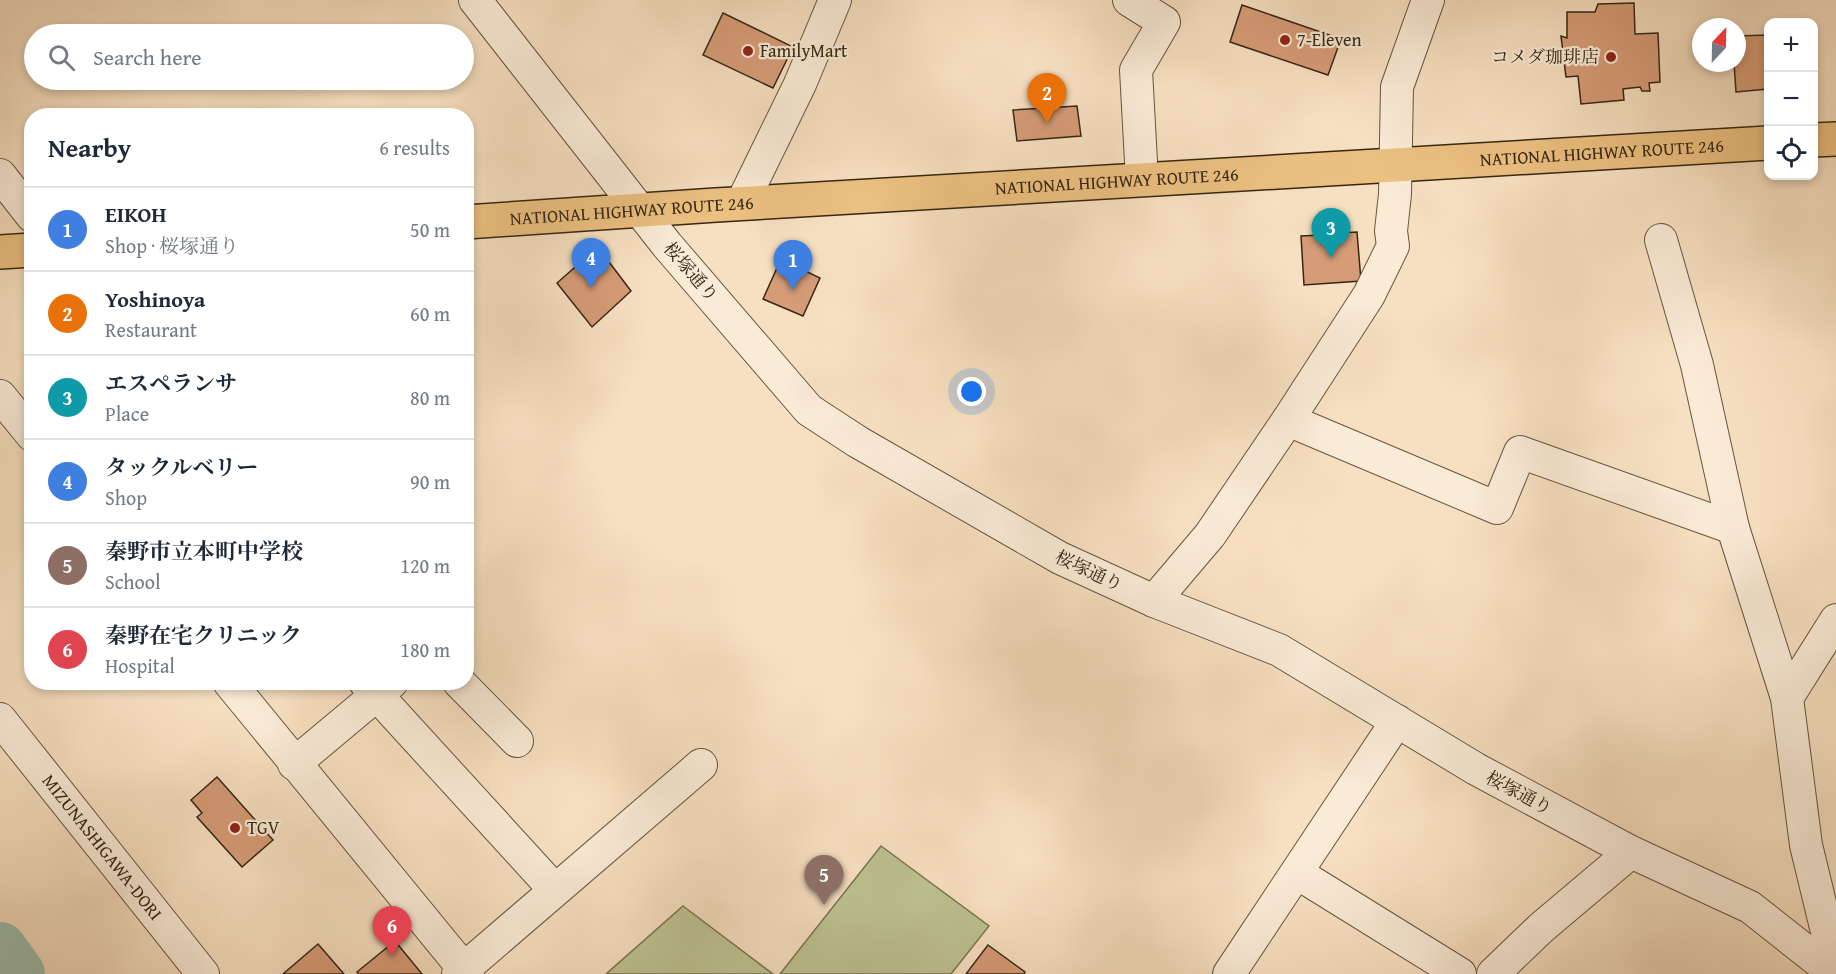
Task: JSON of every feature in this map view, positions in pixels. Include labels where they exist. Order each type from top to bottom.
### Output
[{"type":"highway","points":[[1818,140],[1836,139]]},
{"type":"highway","name":"NATIONAL HIGHWAY ROUTE 246","points":[[474,221],[742,203],[1764,143]]},
{"type":"highway","points":[[0,252],[24,250]]},
{"type":"street","name":"桜塚通り","points":[[475,0],[667,245],[809,410],[858,442],[1060,558],[1154,601],[1280,650],[1476,770],[1631,852],[1750,907],[1826,966]]},
{"type":"street","points":[[742,203],[800,84],[835,0]]},
{"type":"street","points":[[1129,0],[1164,22],[1136,70],[1142,180]]},
{"type":"street","points":[[1154,601],[1210,535],[1288,420],[1369,295],[1393,246],[1391,231],[1395,194],[1397,87],[1428,0]]},
{"type":"street","points":[[0,175],[24,206]]},
{"type":"street","points":[[1661,240],[1697,365],[1733,528],[1786,698],[1806,845],[1829,940],[1826,966]]},
{"type":"street","points":[[0,396],[24,425]]},
{"type":"street","points":[[1288,420],[1497,508],[1520,452],[1733,528]]},
{"type":"street","points":[[1786,698],[1836,620]]},
{"type":"street","points":[[235,690],[463,972],[554,889],[701,765]]},
{"type":"street","points":[[294,764],[375,690]]},
{"type":"street","points":[[381,690],[554,889]]},
{"type":"street","points":[[469,690],[508,721]]},
{"type":"street","name":"MIZUNASHIGAWA-DORI","points":[[0,719],[203,974]]},
{"type":"street","points":[[1229,974],[1396,721]]},
{"type":"street","points":[[1493,974],[1541,928],[1631,852]]},
{"type":"street","points":[[1297,873],[1460,974]]},
{"type":"green space","points":[[881,846],[989,926],[951,974],[780,974]]},
{"type":"green space","points":[[683,906],[773,974],[606,974]]},
{"type":"building","name":"コメダ珈琲店","points":[[1634,3],[1635,34],[1658,33],[1660,82],[1649,83],[1650,91],[1642,91],[1640,87],[1623,89],[1624,100],[1581,104],[1578,76],[1566,77],[1561,36],[1567,38],[1567,12],[1595,12],[1598,4]]},
{"type":"building","name":"7-Eleven","points":[[1242,5],[1341,39],[1328,75],[1230,42]]},
{"type":"building","name":"FamilyMart","points":[[723,13],[793,47],[773,88],[703,55]]},
{"type":"building","points":[[1764,35],[1764,89],[1736,92],[1735,72],[1746,72],[1746,36]]},
{"type":"building","points":[[1077,106],[1081,136],[1017,141],[1013,110]]},
{"type":"building","points":[[1338,229],[1339,233],[1357,232],[1361,281],[1304,285],[1301,236],[1322,235],[1322,230]]},
{"type":"building","points":[[603,254],[631,291],[592,327],[557,283],[581,262]]},
{"type":"building","points":[[781,259],[820,278],[803,316],[763,299]]},
{"type":"building","name":"TGV","points":[[217,777],[273,840],[242,867],[197,817],[202,813],[191,800]]},
{"type":"building","points":[[395,941],[422,974],[359,974],[357,972]]},
{"type":"building","points":[[318,944],[344,974],[283,974]]},
{"type":"building","points":[[988,945],[1025,972],[1024,974],[966,974]]},
{"type":"waterway","points":[[0,949],[18,974]]},
{"type":"place","name":"7-Eleven","points":[[1285,40]]},
{"type":"place","name":"FamilyMart","points":[[748,51]]},
{"type":"place","name":"コメダ珈琲店","points":[[1611,57]]},
{"type":"place","name":"Yoshinoya","points":[[1047,123]]},
{"type":"place","name":"エスペランサ","points":[[1331,258]]},
{"type":"place","name":"タックルベリー","points":[[591,288]]},
{"type":"place","name":"EIKOH","points":[[793,290]]},
{"type":"place","name":"TGV","points":[[235,828]]},
{"type":"place","name":"秦野市立本町中学校","points":[[824,905]]},
{"type":"place","name":"秦野在宅クリニック","points":[[392,956]]}]
